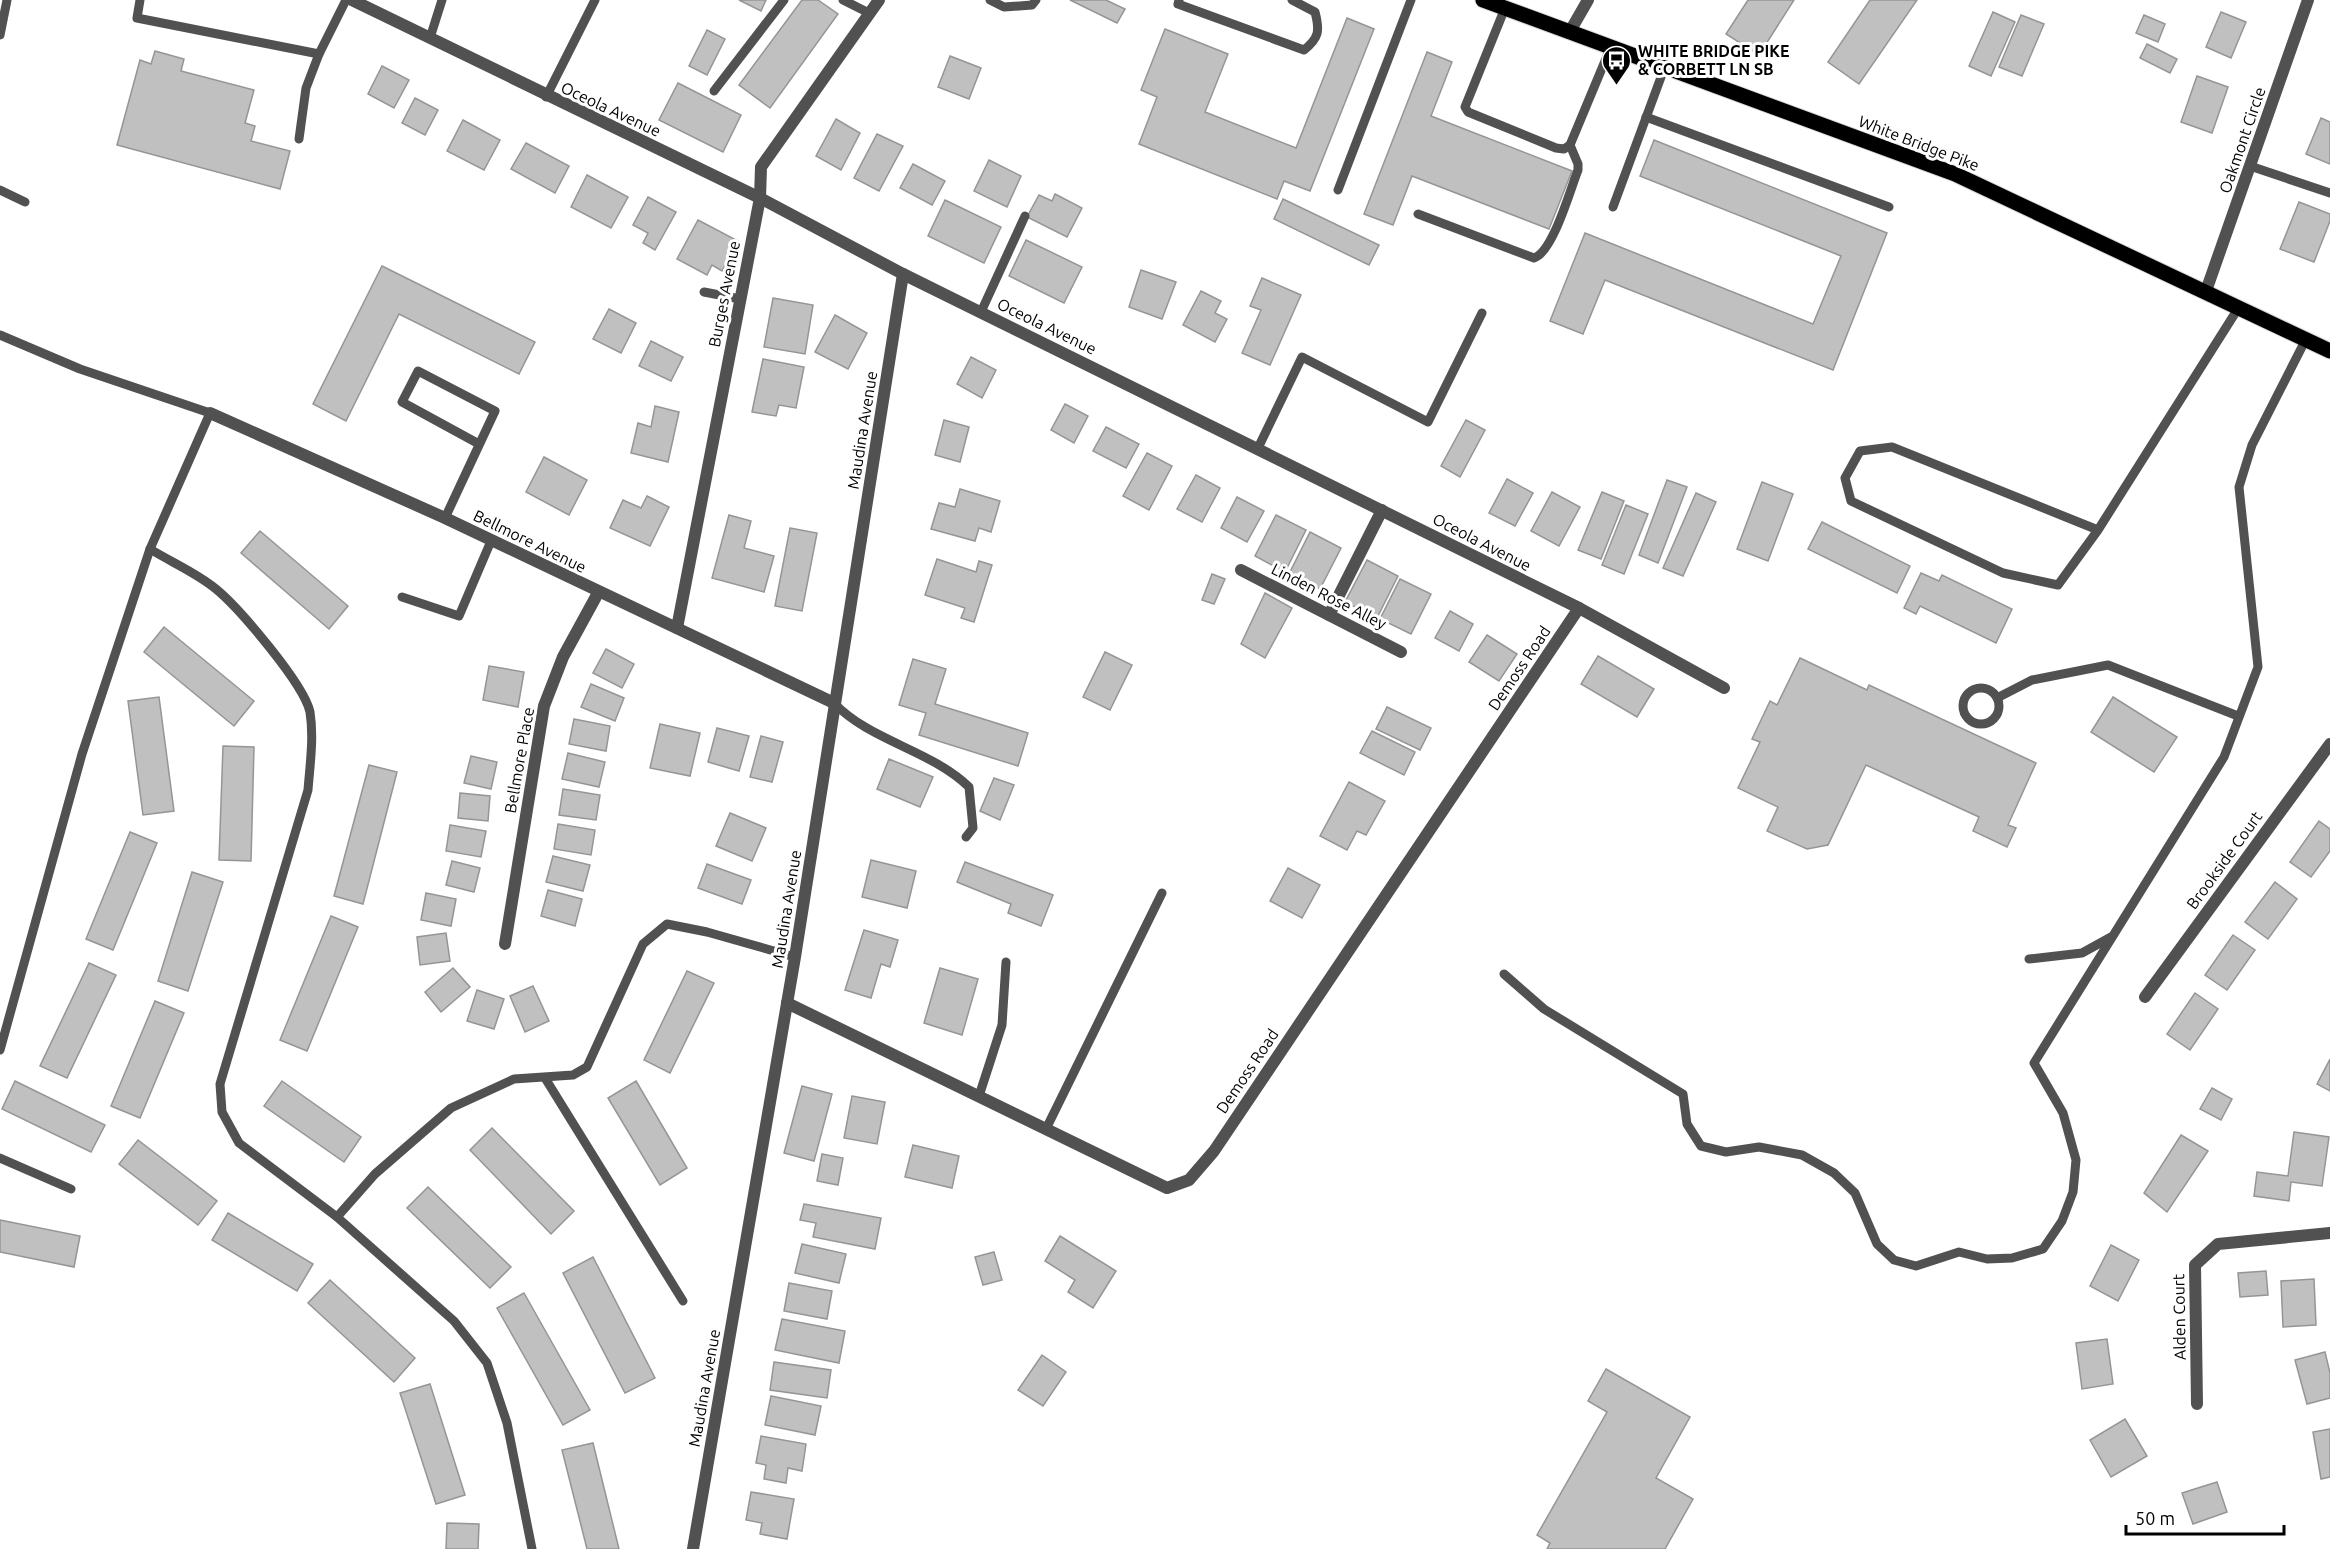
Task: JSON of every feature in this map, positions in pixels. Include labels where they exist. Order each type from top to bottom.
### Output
[{"type":"main road","name":"White Bridge Pike","points":[[1483,0],[1664,69],[1955,174],[2330,351]]},
{"type":"street","name":"Oceola Avenue","points":[[352,0],[546,97],[760,198],[903,274],[1579,609],[1724,688]]},
{"type":"street","name":"Burges Avenue","points":[[677,628],[760,198],[761,167],[879,0]]},
{"type":"street","points":[[1569,33],[1588,0]]},
{"type":"street","name":"Oakmont Circle","points":[[2206,291],[2308,0]]},
{"type":"street","name":"Maudina Avenue","points":[[693,1549],[795,957],[903,274]]},
{"type":"street","name":"Bellmore Avenue","points":[[210,413],[445,518],[834,703]]},
{"type":"street","points":[[1329,615],[1382,510]]},
{"type":"street","name":"Linden Rose Alley","points":[[1241,570],[1401,652]]},
{"type":"street","name":"Bellmore Place","points":[[505,944],[544,706],[563,657],[598,592]]},
{"type":"street","name":"Demoss Road","points":[[787,1003],[1167,1188],[1189,1180],[1214,1151],[1579,609]]},
{"type":"street","name":"Brookside Court","points":[[2145,997],[2330,744]]},
{"type":"street","name":"Alden Court","points":[[2197,1404],[2195,1265],[2217,1244],[2330,1233]]},
{"type":"lane","points":[[0,35],[7,0]]},
{"type":"lane","points":[[140,0],[137,18],[319,54]]},
{"type":"lane","points":[[299,139],[306,88],[319,54],[346,0]]},
{"type":"lane","points":[[430,38],[442,0]]},
{"type":"lane","points":[[546,97],[595,0]]},
{"type":"lane","points":[[714,91],[784,0]]},
{"type":"lane","points":[[843,0],[869,14]]},
{"type":"lane","points":[[990,0],[1004,8],[1032,5],[1036,0]]},
{"type":"lane","points":[[1179,0],[1178,4],[1304,50],[1315,41],[1320,29],[1315,12],[1292,0]]},
{"type":"lane","points":[[1338,190],[1411,0]]},
{"type":"lane","points":[[1505,8],[1465,107],[1468,112],[1556,148],[1564,149],[1570,145],[1610,49]]},
{"type":"lane","points":[[1613,207],[1664,69]]},
{"type":"lane","points":[[1646,117],[1890,207]]},
{"type":"lane","points":[[1418,214],[1534,258],[1540,257],[1549,245],[1578,170],[1578,164],[1570,145]]},
{"type":"lane","points":[[2250,165],[2330,193]]},
{"type":"lane","points":[[0,190],[25,202]]},
{"type":"lane","points":[[981,312],[1025,216]]},
{"type":"lane","points":[[705,292],[740,299]]},
{"type":"lane","points":[[2098,530],[1892,447],[1860,451],[1845,478],[1851,501],[2003,573],[2058,585],[2098,530],[2239,307]]},
{"type":"lane","points":[[1258,448],[1302,357],[1428,422],[1482,313]]},
{"type":"lane","points":[[0,335],[80,369],[210,413],[150,549],[82,754],[0,1050]]},
{"type":"lane","points":[[1504,974],[1544,1009],[1683,1094],[1687,1124],[1701,1146],[1726,1152],[1759,1147],[1802,1155],[1834,1173],[1855,1192],[1877,1244],[1894,1260],[1916,1266],[1959,1252],[1987,1259],[2012,1258],[2043,1249],[2062,1221],[2073,1192],[2076,1161],[2063,1113],[2034,1063],[2224,757],[2258,667],[2255,621],[2239,487],[2252,445],[2306,339]]},
{"type":"lane","points":[[445,518],[495,411],[418,371],[402,402],[479,444]]},
{"type":"lane","points":[[402,597],[459,616],[491,540]]},
{"type":"lane","points":[[150,549],[216,589],[258,633],[286,669],[309,710],[312,742],[308,790],[220,1084],[222,1112],[239,1143],[338,1216],[454,1321],[487,1363],[507,1423],[532,1549]]},
{"type":"lane","points":[[1998,698],[2032,680],[2108,665],[2238,716]]},
{"type":"lane","points":[[1977,688],[1989,689],[1998,698],[1999,709],[1988,722],[1976,723],[1964,711],[1967,694],[1977,688]]},
{"type":"lane","points":[[834,703],[847,716],[907,747],[969,787],[973,828],[966,837]]},
{"type":"lane","points":[[1046,1129],[1162,893]]},
{"type":"lane","points":[[338,1216],[375,1174],[451,1108],[514,1079],[573,1075],[587,1067],[644,945],[667,924],[707,932],[795,957]]},
{"type":"lane","points":[[2029,959],[2082,953],[2113,936]]},
{"type":"lane","points":[[979,1096],[1002,1025],[1006,962]]},
{"type":"lane","points":[[545,1078],[683,1301]]},
{"type":"lane","points":[[0,1158],[71,1189]]},
{"type":"building","points":[[739,0],[766,0],[761,11]]},
{"type":"building","points":[[802,0],[818,0],[838,14],[770,108],[739,85]]},
{"type":"building","points":[[1070,0],[1106,0],[1125,9],[1117,23]]},
{"type":"building","points":[[1748,0],[1794,0],[1759,55],[1726,34]]},
{"type":"building","points":[[1870,0],[1917,0],[1859,84],[1828,62]]},
{"type":"building","points":[[1993,12],[2015,22],[1991,76],[1969,66]]},
{"type":"building","points":[[2221,12],[2246,22],[2231,58],[2206,47]]},
{"type":"building","points":[[2021,15],[2044,24],[2022,76],[1999,67]]},
{"type":"building","points":[[2144,15],[2165,24],[2158,42],[2136,33]]},
{"type":"building","points":[[1347,18],[1374,29],[1310,191],[1284,181],[1277,199],[1139,144],[1157,97],[1141,90],[1165,29],[1228,54],[1205,112],[1296,148]]},
{"type":"building","points":[[707,30],[725,39],[707,75],[689,66]]},
{"type":"building","points":[[2147,44],[2177,59],[2170,73],[2140,58]]},
{"type":"building","points":[[155,51],[184,59],[181,71],[254,90],[245,123],[255,126],[251,141],[290,151],[280,189],[117,145],[140,60],[151,64]]},
{"type":"building","points":[[1427,52],[1452,62],[1431,116],[1572,171],[1549,229],[1412,176],[1393,225],[1364,214]]},
{"type":"building","points":[[950,56],[981,68],[969,99],[938,87]]},
{"type":"building","points":[[382,66],[409,80],[394,108],[368,94]]},
{"type":"building","points":[[2197,76],[2228,87],[2212,133],[2181,122]]},
{"type":"building","points":[[678,83],[741,115],[723,152],[659,120]]},
{"type":"building","points":[[415,98],[438,110],[425,135],[402,123]]},
{"type":"building","points":[[2321,118],[2330,122],[2330,164],[2306,154]]},
{"type":"building","points":[[836,119],[860,133],[841,170],[816,156]]},
{"type":"building","points":[[463,120],[500,140],[484,170],[447,151]]},
{"type":"building","points":[[877,134],[903,146],[879,191],[854,178]]},
{"type":"building","points":[[1654,140],[1887,233],[1833,370],[1605,280],[1583,334],[1550,321],[1585,233],[1813,324],[1841,256],[1640,176]]},
{"type":"building","points":[[526,143],[569,166],[555,193],[511,169]]},
{"type":"building","points":[[989,160],[1021,176],[1007,207],[974,191]]},
{"type":"building","points":[[913,164],[945,181],[932,205],[900,188]]},
{"type":"building","points":[[587,175],[628,197],[611,228],[571,207]]},
{"type":"building","points":[[1055,194],[1082,208],[1067,237],[1027,217],[1039,195],[1052,201]]},
{"type":"building","points":[[648,197],[676,212],[655,250],[643,243],[648,233],[633,225]]},
{"type":"building","points":[[1283,199],[1379,245],[1369,265],[1274,219]]},
{"type":"building","points":[[945,200],[1001,227],[984,263],[928,236]]},
{"type":"building","points":[[2299,202],[2330,214],[2330,221],[2314,262],[2280,249]]},
{"type":"building","points":[[698,220],[738,241],[722,271],[712,265],[707,275],[677,259]]},
{"type":"building","points":[[1026,240],[1082,267],[1064,303],[1009,276]]},
{"type":"building","points":[[382,266],[535,342],[519,374],[399,314],[346,421],[313,404]]},
{"type":"building","points":[[1141,270],[1176,282],[1162,319],[1129,307]]},
{"type":"building","points":[[1262,278],[1301,295],[1270,365],[1242,353],[1261,310],[1250,306]]},
{"type":"building","points":[[1201,291],[1221,301],[1215,313],[1227,319],[1215,342],[1183,325]]},
{"type":"building","points":[[773,298],[813,305],[805,354],[764,347]]},
{"type":"building","points":[[609,309],[636,323],[621,353],[593,339]]},
{"type":"building","points":[[835,315],[867,333],[848,369],[815,352]]},
{"type":"building","points":[[651,341],[683,357],[671,381],[639,366]]},
{"type":"building","points":[[971,357],[996,370],[982,398],[957,384]]},
{"type":"building","points":[[763,359],[804,367],[796,408],[779,405],[776,416],[752,412]]},
{"type":"building","points":[[1065,404],[1088,416],[1074,443],[1051,430]]},
{"type":"building","points":[[655,406],[679,412],[668,462],[631,453],[638,423],[651,427]]},
{"type":"building","points":[[944,420],[969,427],[960,462],[935,455]]},
{"type":"building","points":[[1466,420],[1485,430],[1460,477],[1441,466]]},
{"type":"building","points":[[1106,427],[1139,444],[1126,468],[1093,451]]},
{"type":"building","points":[[1147,453],[1172,466],[1149,510],[1123,496]]},
{"type":"building","points":[[544,457],[587,480],[569,515],[526,492]]},
{"type":"building","points":[[1196,475],[1220,488],[1202,522],[1177,509]]},
{"type":"building","points":[[1507,479],[1533,493],[1515,526],[1489,513]]},
{"type":"building","points":[[1667,480],[1687,487],[1658,563],[1639,555]]},
{"type":"building","points":[[1762,482],[1793,494],[1768,561],[1737,549]]},
{"type":"building","points":[[960,489],[1000,501],[991,532],[979,528],[975,541],[931,529],[939,503],[955,507]]},
{"type":"building","points":[[1552,492],[1580,507],[1559,546],[1531,531]]},
{"type":"building","points":[[1602,492],[1624,501],[1601,559],[1578,550]]},
{"type":"building","points":[[1696,493],[1716,502],[1683,576],[1663,568]]},
{"type":"building","points":[[647,496],[669,507],[650,546],[610,528],[623,500],[641,508]]},
{"type":"building","points":[[1237,497],[1264,511],[1247,542],[1221,528]]},
{"type":"building","points":[[1626,505],[1648,514],[1624,574],[1602,565]]},
{"type":"building","points":[[729,515],[751,521],[744,548],[774,556],[764,592],[712,578]]},
{"type":"building","points":[[1276,515],[1306,530],[1285,572],[1255,556]]},
{"type":"building","points":[[1822,522],[1910,566],[1897,593],[1808,549]]},
{"type":"building","points":[[790,528],[817,533],[802,611],[775,606]]},
{"type":"building","points":[[260,531],[348,606],[329,629],[241,553]]},
{"type":"building","points":[[1310,532],[1341,548],[1320,589],[1289,574]]},
{"type":"building","points":[[937,559],[976,572],[979,561],[992,565],[974,622],[961,618],[965,608],[925,595]]},
{"type":"building","points":[[1367,560],[1398,576],[1377,618],[1345,602]]},
{"type":"building","points":[[1921,573],[1939,581],[1942,575],[2012,609],[1996,643],[1920,606],[1916,614],[1904,608]]},
{"type":"building","points":[[1212,574],[1225,579],[1214,604],[1202,600]]},
{"type":"building","points":[[1400,579],[1431,594],[1411,634],[1380,619]]},
{"type":"building","points":[[1265,593],[1292,608],[1265,658],[1241,644]]},
{"type":"building","points":[[1450,611],[1473,624],[1459,651],[1435,638]]},
{"type":"building","points":[[164,627],[254,701],[234,726],[144,652]]},
{"type":"building","points":[[1487,635],[1517,654],[1499,681],[1469,662]]},
{"type":"building","points":[[606,649],[634,664],[622,688],[593,673]]},
{"type":"building","points":[[1105,652],[1132,665],[1110,710],[1083,697]]},
{"type":"building","points":[[1598,656],[1654,689],[1637,717],[1581,684]]},
{"type":"building","points":[[1800,658],[1867,690],[1869,685],[2036,763],[2008,825],[2016,828],[2007,847],[1973,831],[1979,817],[1866,765],[1828,845],[1807,849],[1767,831],[1778,807],[1738,788],[1760,742],[1752,739],[1770,701],[1777,705]]},
{"type":"building","points":[[913,659],[946,669],[935,704],[1028,733],[1018,766],[919,735],[926,713],[899,705]]},
{"type":"building","points":[[489,666],[524,672],[518,707],[483,700]]},
{"type":"building","points":[[591,684],[624,698],[615,721],[581,707]]},
{"type":"building","points":[[159,697],[174,811],[143,815],[128,701]]},
{"type":"building","points":[[2113,697],[2177,737],[2154,772],[2091,732]]},
{"type":"building","points":[[1387,707],[1431,728],[1420,750],[1376,729]]},
{"type":"building","points":[[574,719],[610,726],[606,751],[569,744]]},
{"type":"building","points":[[660,724],[700,733],[690,776],[650,768]]},
{"type":"building","points":[[717,728],[749,736],[739,771],[708,762]]},
{"type":"building","points":[[1372,731],[1415,752],[1404,775],[1360,753]]},
{"type":"building","points":[[761,736],[783,742],[772,782],[750,777]]},
{"type":"building","points":[[223,746],[254,747],[251,861],[219,860]]},
{"type":"building","points":[[568,753],[605,762],[599,787],[562,779]]},
{"type":"building","points":[[471,756],[497,762],[491,789],[464,783]]},
{"type":"building","points":[[889,759],[933,777],[920,807],[877,789]]},
{"type":"building","points":[[369,765],[397,772],[363,904],[334,896]]},
{"type":"building","points":[[994,778],[1014,785],[1000,820],[980,811]]},
{"type":"building","points":[[1349,782],[1385,801],[1366,835],[1357,831],[1347,850],[1320,836]]},
{"type":"building","points":[[563,789],[600,795],[596,820],[559,815]]},
{"type":"building","points":[[460,793],[490,796],[488,821],[458,818]]},
{"type":"building","points":[[730,813],[766,828],[752,861],[716,846]]},
{"type":"building","points":[[2319,821],[2330,829],[2330,851],[2311,877],[2290,862]]},
{"type":"building","points":[[558,824],[595,830],[591,855],[554,849]]},
{"type":"building","points":[[450,825],[486,831],[481,857],[446,851]]},
{"type":"building","points":[[130,832],[157,843],[113,950],[86,939]]},
{"type":"building","points":[[553,856],[590,865],[583,891],[546,882]]},
{"type":"building","points":[[871,860],[916,871],[907,908],[862,897]]},
{"type":"building","points":[[452,861],[480,868],[474,892],[446,885]]},
{"type":"building","points":[[965,862],[1053,895],[1041,926],[1008,913],[1011,904],[957,882]]},
{"type":"building","points":[[707,864],[751,880],[742,904],[698,888]]},
{"type":"building","points":[[1288,868],[1320,885],[1302,918],[1270,901]]},
{"type":"building","points":[[192,872],[223,882],[188,991],[158,981]]},
{"type":"building","points":[[2275,882],[2297,899],[2268,939],[2245,922]]},
{"type":"building","points":[[548,890],[582,899],[575,926],[541,916]]},
{"type":"building","points":[[426,893],[456,899],[451,926],[421,920]]},
{"type":"building","points":[[331,916],[358,927],[307,1051],[280,1040]]},
{"type":"building","points":[[864,930],[898,940],[890,967],[881,964],[871,998],[845,990]]},
{"type":"building","points":[[446,933],[450,961],[420,965],[417,937]]},
{"type":"building","points":[[2233,935],[2255,950],[2227,990],[2205,975]]},
{"type":"building","points":[[89,963],[116,975],[67,1078],[40,1066]]},
{"type":"building","points":[[453,968],[470,987],[441,1012],[425,992]]},
{"type":"building","points":[[940,968],[978,979],[962,1035],[924,1023]]},
{"type":"building","points":[[687,971],[714,983],[670,1073],[644,1060]]},
{"type":"building","points":[[533,986],[549,1021],[525,1032],[510,996]]},
{"type":"building","points":[[477,990],[504,999],[494,1029],[467,1021]]},
{"type":"building","points":[[2195,993],[2218,1009],[2190,1050],[2167,1034]]},
{"type":"building","points":[[155,1001],[184,1013],[140,1118],[111,1106]]},
{"type":"building","points":[[2330,1059],[2330,1091],[2317,1084]]},
{"type":"building","points":[[15,1081],[105,1125],[91,1152],[2,1109]]},
{"type":"building","points":[[282,1081],[361,1137],[344,1162],[264,1106]]},
{"type":"building","points":[[636,1081],[687,1168],[660,1185],[608,1098]]},
{"type":"building","points":[[802,1086],[832,1094],[814,1161],[784,1153]]},
{"type":"building","points":[[2212,1088],[2232,1099],[2221,1120],[2200,1109]]},
{"type":"building","points":[[852,1096],[885,1102],[877,1144],[844,1138]]},
{"type":"building","points":[[492,1128],[574,1211],[551,1234],[470,1150]]},
{"type":"building","points":[[2294,1132],[2329,1137],[2322,1186],[2291,1182],[2289,1201],[2254,1196],[2257,1172],[2288,1176]]},
{"type":"building","points":[[2181,1135],[2208,1151],[2167,1212],[2144,1193]]},
{"type":"building","points":[[138,1140],[217,1201],[198,1225],[119,1164]]},
{"type":"building","points":[[913,1145],[959,1156],[952,1188],[905,1177]]},
{"type":"building","points":[[822,1154],[843,1158],[838,1185],[817,1181]]},
{"type":"building","points":[[428,1187],[511,1267],[490,1288],[407,1208]]},
{"type":"building","points":[[804,1204],[881,1218],[875,1249],[813,1237],[816,1223],[800,1220]]},
{"type":"building","points":[[228,1213],[313,1264],[297,1291],[212,1240]]},
{"type":"building","points":[[0,1220],[80,1236],[74,1267],[0,1252]]},
{"type":"building","points":[[1060,1236],[1116,1271],[1093,1308],[1068,1292],[1075,1280],[1045,1261]]},
{"type":"building","points":[[802,1244],[846,1254],[839,1283],[795,1273]]},
{"type":"building","points":[[2111,1245],[2139,1260],[2118,1301],[2090,1286]]},
{"type":"building","points":[[994,1252],[1002,1280],[983,1285],[975,1257]]},
{"type":"building","points":[[593,1257],[655,1378],[625,1393],[563,1273]]},
{"type":"building","points":[[2266,1271],[2268,1295],[2240,1297],[2238,1273]]},
{"type":"building","points":[[2314,1279],[2316,1325],[2283,1327],[2281,1281]]},
{"type":"building","points":[[330,1280],[415,1358],[394,1382],[308,1303]]},
{"type":"building","points":[[789,1283],[832,1291],[827,1319],[784,1311]]},
{"type":"building","points":[[524,1293],[590,1410],[563,1425],[497,1308]]},
{"type":"building","points":[[782,1319],[845,1331],[839,1363],[775,1350]]},
{"type":"building","points":[[2107,1339],[2113,1384],[2082,1389],[2076,1343]]},
{"type":"building","points":[[2325,1352],[2330,1373],[2330,1398],[2307,1404],[2295,1360]]},
{"type":"building","points":[[1042,1355],[1066,1372],[1043,1406],[1018,1390]]},
{"type":"building","points":[[774,1362],[831,1370],[827,1398],[770,1390]]},
{"type":"building","points":[[1606,1369],[1690,1417],[1656,1478],[1693,1499],[1665,1549],[1547,1549],[1550,1543],[1537,1535],[1607,1412],[1588,1401]]},
{"type":"building","points":[[430,1384],[465,1495],[436,1504],[400,1393]]},
{"type":"building","points":[[771,1396],[821,1406],[815,1435],[765,1425]]},
{"type":"building","points":[[2125,1419],[2147,1456],[2111,1477],[2090,1440]]},
{"type":"building","points":[[2330,1429],[2330,1477],[2321,1479],[2313,1432]]},
{"type":"building","points":[[761,1436],[806,1444],[802,1471],[788,1468],[786,1483],[764,1479],[766,1465],[756,1463]]},
{"type":"building","points":[[593,1443],[619,1549],[587,1549],[562,1450]]},
{"type":"building","points":[[2217,1482],[2227,1512],[2193,1524],[2182,1493]]},
{"type":"building","points":[[751,1492],[794,1499],[787,1539],[760,1534],[762,1523],[746,1520]]},
{"type":"building","points":[[447,1523],[479,1524],[478,1549],[446,1549]]},
{"type":"place","name":"WHITE BRIDGE PIKE & CORBETT LN SB","points":[[1617,86]]}]
